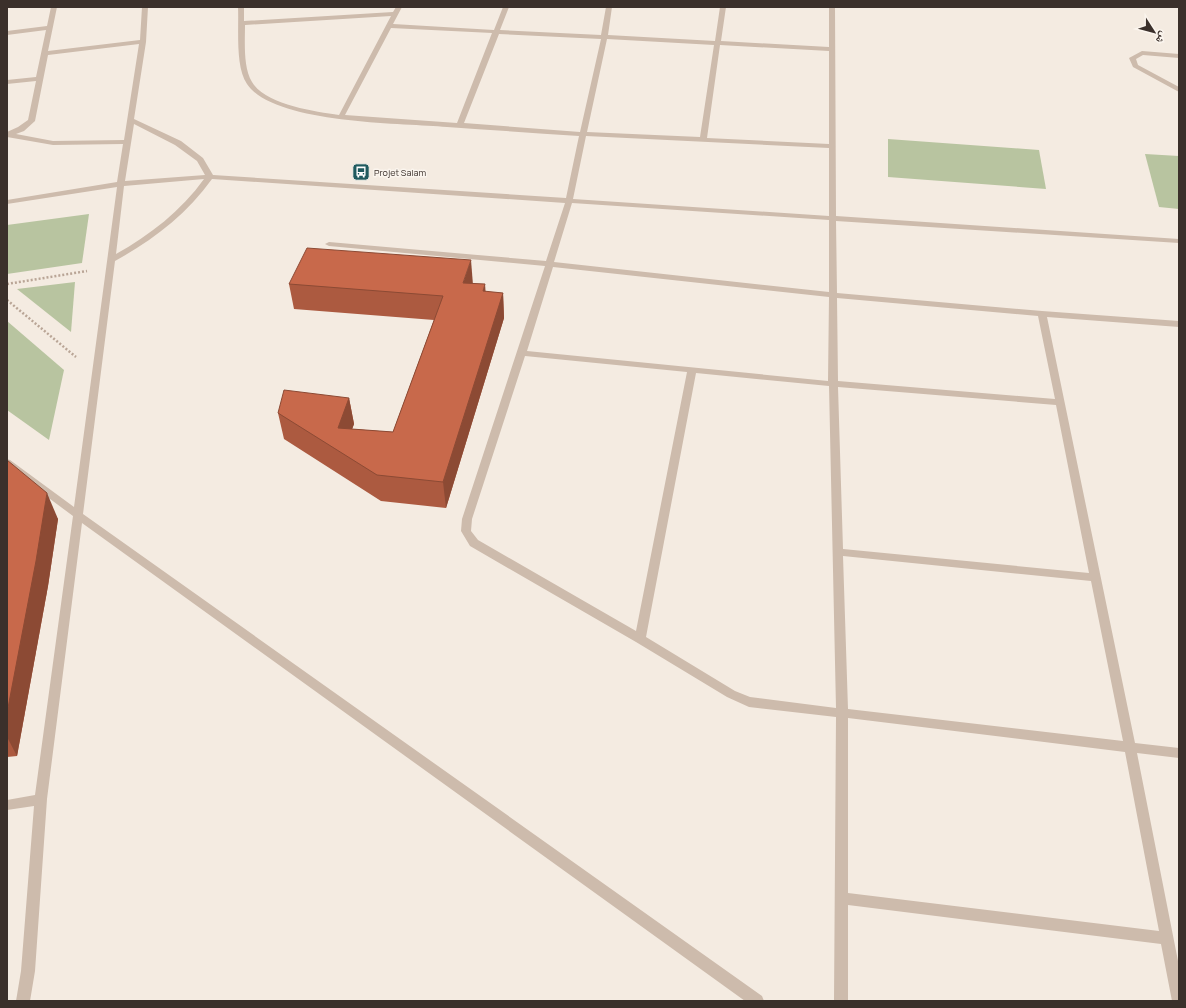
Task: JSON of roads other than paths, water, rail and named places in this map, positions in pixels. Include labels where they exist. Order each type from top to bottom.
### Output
[{"type":"street","points":[[8,135],[31,121],[54,7]]},
{"type":"street","points":[[23,1001],[28,971],[41,799],[121,182],[144,42],[145,7]]},
{"type":"street","points":[[241,7],[244,66],[248,82],[256,91],[283,105],[308,112],[341,117],[459,126],[583,134],[832,146]]},
{"type":"street","points":[[341,117],[399,7]]},
{"type":"street","points":[[459,126],[506,7]]},
{"type":"street","points":[[609,7],[604,38],[569,201],[522,353],[467,518],[466,531],[474,543],[640,639],[730,694],[749,702],[1179,753]]},
{"type":"street","points":[[703,140],[719,44],[723,7]]},
{"type":"street","points":[[832,7],[833,384],[842,713],[841,1001]]},
{"type":"street","points":[[242,23],[395,14]]},
{"type":"street","points":[[388,26],[833,49]]},
{"type":"street","points":[[7,33],[49,28]]},
{"type":"street","points":[[44,53],[144,42]]},
{"type":"street","points":[[1179,56],[1142,54],[1132,58],[1135,66],[1179,90]]},
{"type":"street","points":[[7,82],[39,79]]},
{"type":"street","points":[[131,120],[178,144],[200,160],[210,177]]},
{"type":"street","points":[[8,135],[52,143],[128,142]]},
{"type":"street","points":[[110,264],[166,224],[198,195],[210,177]]},
{"type":"street","points":[[7,202],[121,182],[210,177],[1179,241]]},
{"type":"street","points":[[329,244],[549,264],[833,295],[1042,314],[1179,324]]},
{"type":"street","points":[[1042,314],[1130,748],[1179,1001]]},
{"type":"street","points":[[522,353],[833,384],[1060,402]]},
{"type":"street","points":[[640,639],[692,369]]},
{"type":"street","points":[[7,462],[78,515],[757,1001]]},
{"type":"street","points":[[838,552],[1096,578]]},
{"type":"street","points":[[7,805],[41,799]]},
{"type":"street","points":[[842,898],[1167,938]]},
{"type":"place","name":"Projet Salam","points":[[361,172]]}]
